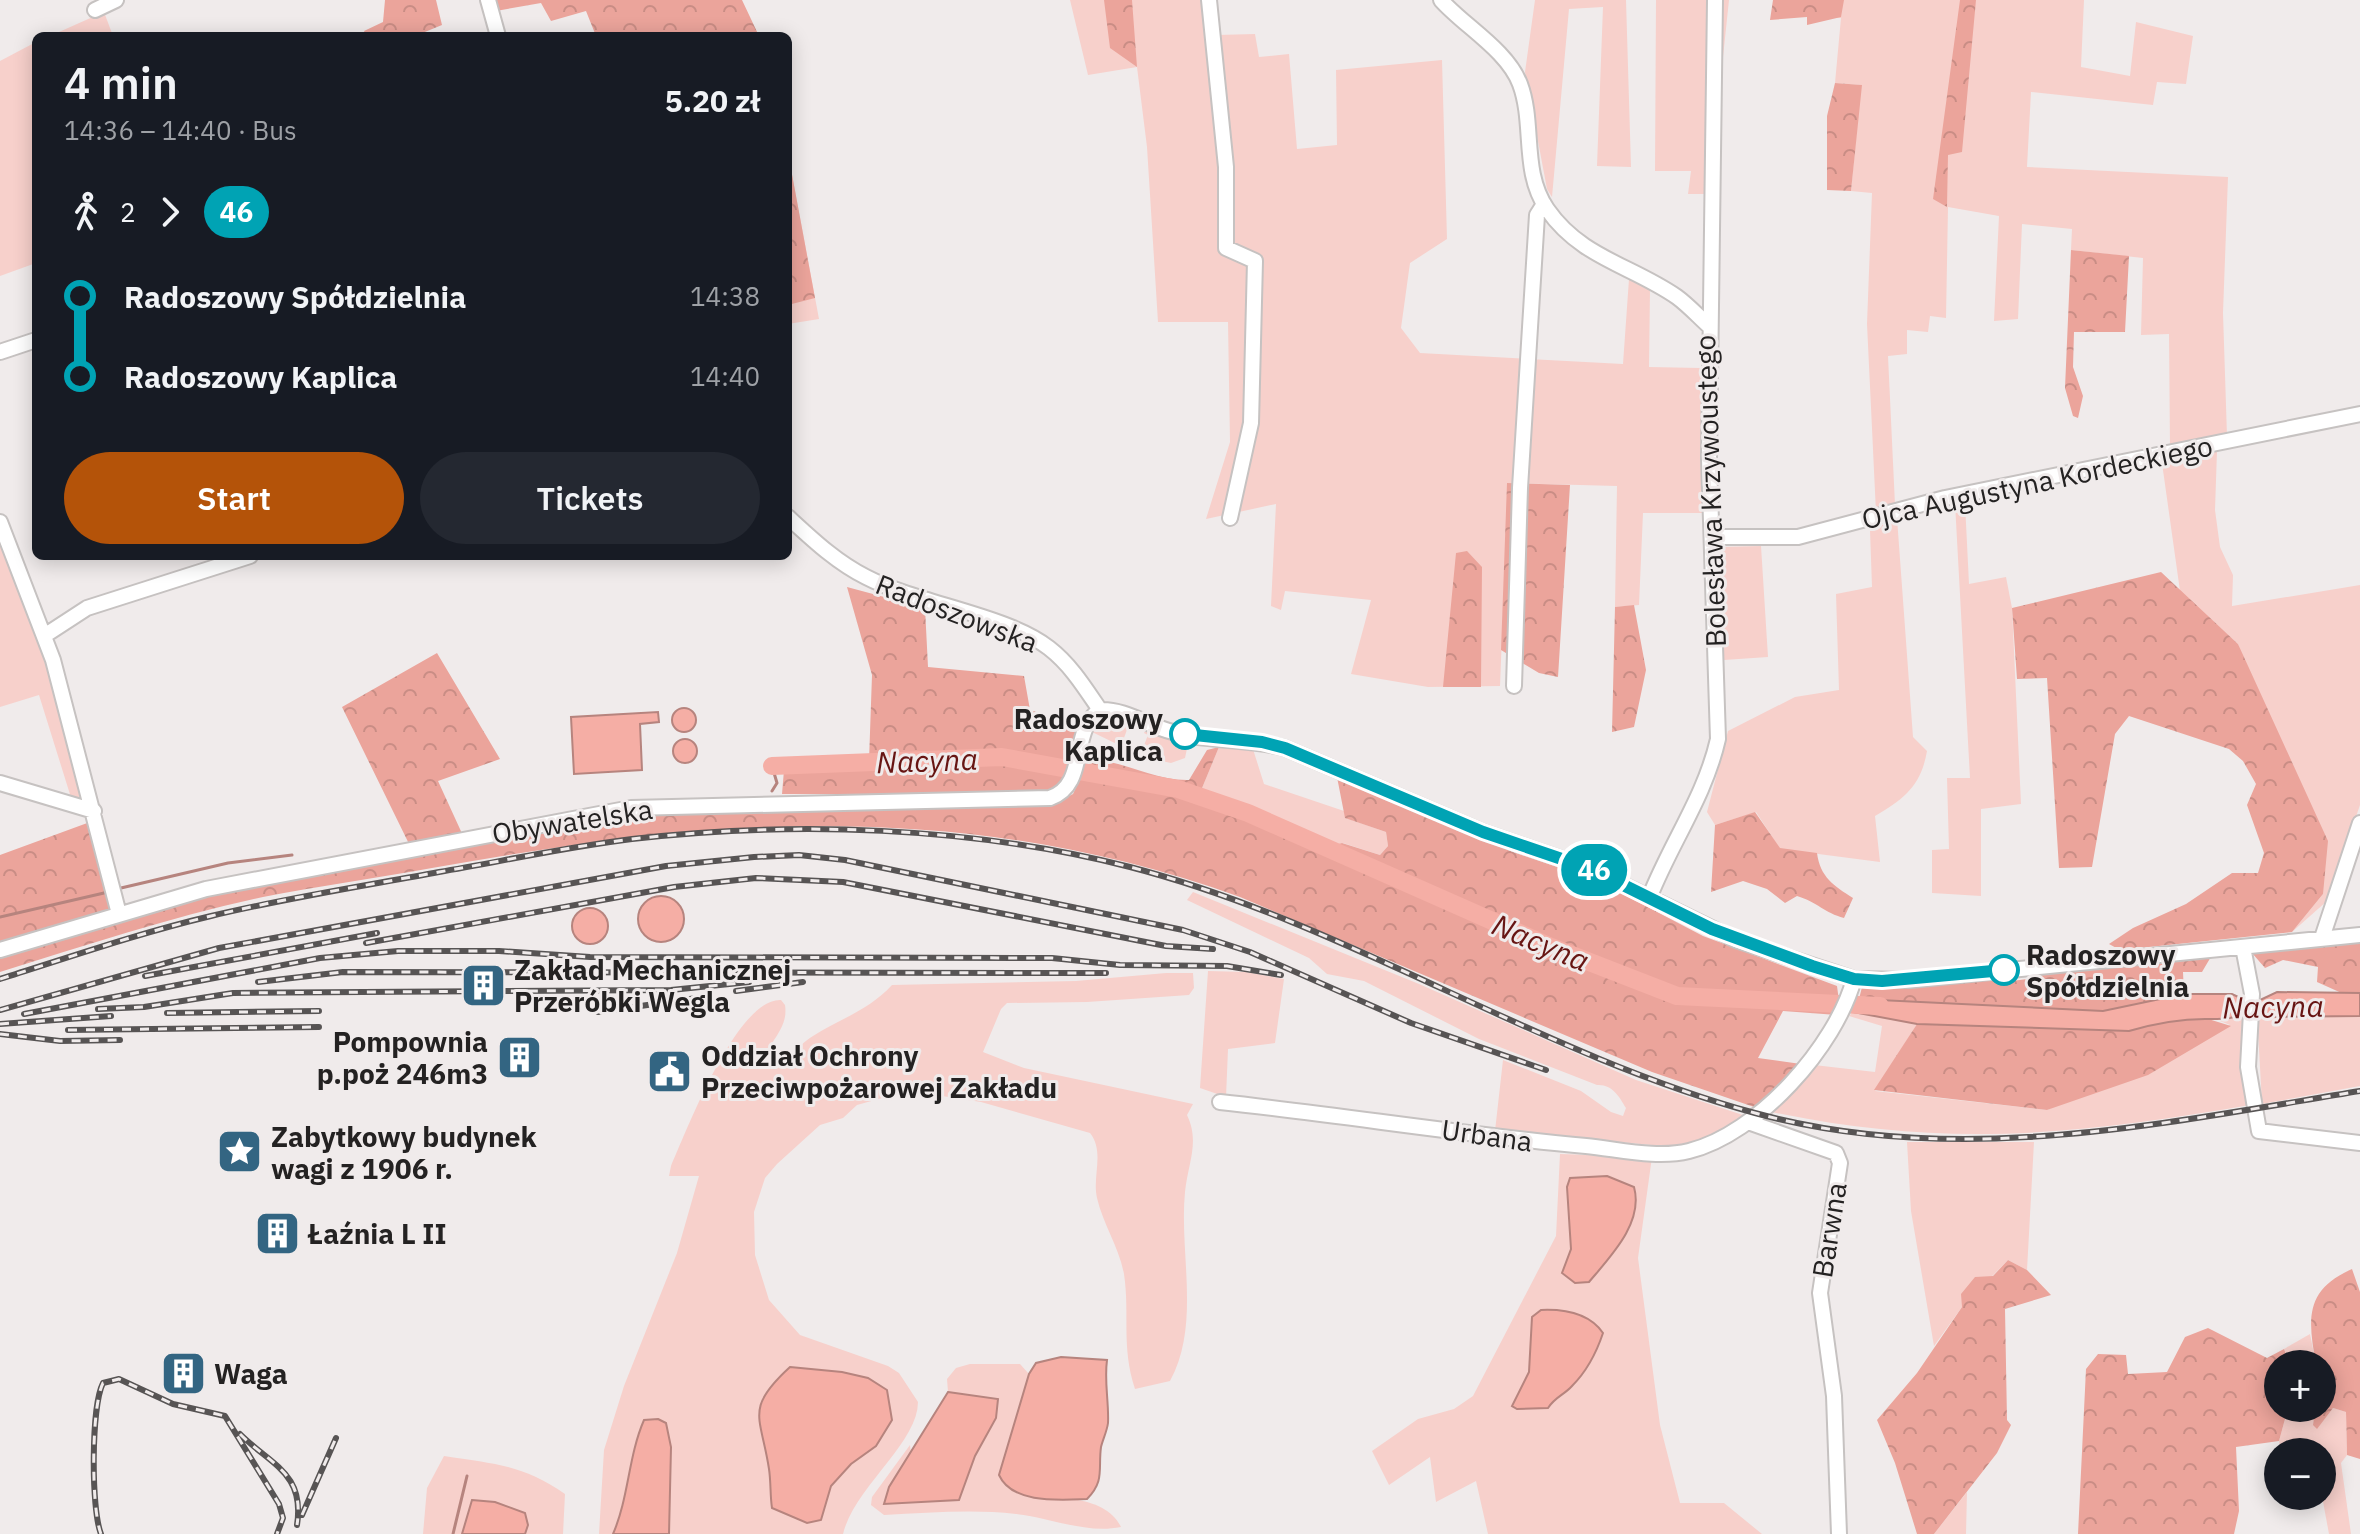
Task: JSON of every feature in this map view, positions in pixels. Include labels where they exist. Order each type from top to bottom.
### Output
[{"type":"street","points":[[95,10],[116,0]]},
{"type":"street","points":[[488,0],[497,32]]},
{"type":"street","points":[[1209,0],[1226,167],[1226,248],[1255,261],[1251,423],[1230,518]]},
{"type":"street","name":"Bolesława Krzywoustego","points":[[1441,0],[1503,60],[1520,83],[1527,148],[1544,204],[1580,245],[1679,298],[1709,326],[1709,459],[1718,739],[1710,776],[1670,848],[1650,896]]},
{"type":"street","points":[[1709,326],[1715,0]]},
{"type":"street","points":[[1514,686],[1520,488],[1537,215],[1544,204]]},
{"type":"street","points":[[0,352],[32,341]]},
{"type":"street","name":"Ojca Augustyna Kordeckiego","points":[[1713,537],[1798,537],[1945,498],[2360,414]]},
{"type":"street","name":"Radoszowska","points":[[792,520],[840,562],[868,578],[915,598],[1001,625],[1043,644],[1076,674],[1100,710]]},
{"type":"street","points":[[0,522],[44,636],[94,811],[119,914]]},
{"type":"street","points":[[44,636],[87,608],[237,560]]},
{"type":"street","points":[[1100,710],[1111,710],[1164,730],[1262,742],[1285,748],[1483,832],[1591,869],[1736,940],[1854,979],[1910,980],[2360,935]]},
{"type":"street","name":"Obywatelska","points":[[0,950],[226,885],[631,808],[1034,800],[1061,794],[1074,771],[1089,720],[1100,710]]},
{"type":"street","points":[[0,783],[94,811]]},
{"type":"street","points":[[2322,938],[2360,823]]},
{"type":"street","points":[[2243,947],[2252,994],[2248,1067],[2259,1131],[2360,1143]]},
{"type":"street","points":[[1748,1122],[1828,1040],[1843,1015],[1854,979]]},
{"type":"street","name":"Urbana","points":[[1220,1102],[1663,1153],[1687,1152],[1748,1122]]},
{"type":"street","name":"Barwna","points":[[1748,1122],[1836,1153],[1840,1163],[1820,1293],[1834,1396],[1839,1534]]},
{"type":"shaded area","points":[[1070,0],[1213,0],[1217,35],[1255,34],[1259,57],[1289,54],[1297,149],[1337,145],[1336,70],[1442,60],[1447,239],[1410,263],[1401,328],[1420,353],[1623,364],[1629,279],[1650,289],[1649,367],[1701,368],[1705,513],[1643,513],[1639,605],[1615,607],[1617,486],[1508,483],[1500,686],[1428,687],[1351,674],[1371,600],[1285,591],[1281,610],[1271,606],[1276,504],[1206,519],[1230,442],[1228,322],[1158,322],[1147,147],[1137,67],[1088,75]]},
{"type":"shaded area","points":[[1535,0],[1626,0],[1631,167],[1597,166],[1603,7],[1569,9],[1552,197],[1547,189],[1525,72]]},
{"type":"shaded area","points":[[1656,0],[1729,0],[1719,95],[1717,194],[1688,194],[1691,171],[1655,171]]},
{"type":"shaded area","points":[[1810,0],[2084,0],[2081,67],[2130,76],[2136,22],[2193,36],[2186,84],[2157,82],[2153,105],[2031,92],[2027,167],[2228,177],[2223,313],[2227,436],[2170,448],[2169,334],[2141,335],[2143,258],[2071,250],[2072,229],[2022,224],[2018,319],[1994,321],[1999,216],[1948,207],[1946,318],[1930,316],[1928,332],[1907,330],[1907,354],[1888,356],[1895,505],[1876,512],[1867,324],[1872,193],[1851,191],[1861,85],[1835,83],[1841,18],[1825,18]]},
{"type":"shaded area","points":[[104,12],[112,32],[59,32]]},
{"type":"shaded area","points":[[32,44],[32,264],[0,276],[0,61]]},
{"type":"shaded area","points":[[792,174],[819,319],[792,323]]},
{"type":"shaded area","points":[[2217,451],[2215,510],[2220,547],[2233,575],[2232,606],[2360,585],[2360,805],[2327,901],[2292,932],[2323,894],[2238,644],[2180,591],[2162,463]]},
{"type":"shaded area","points":[[1955,503],[1965,503],[1969,584],[2006,577],[2012,608],[2021,804],[1981,809],[1981,896],[1932,893],[1932,850],[1949,849],[1947,778],[1970,778]]},
{"type":"shaded area","points":[[1897,518],[1913,737],[1927,751],[1920,774],[1910,790],[1875,816],[1880,862],[1780,849],[1756,812],[1715,825],[1707,812],[1728,731],[1795,697],[1839,690],[1836,594],[1872,587],[1870,530]]},
{"type":"shaded area","points":[[0,522],[53,660],[94,811],[73,804],[39,695],[0,707]]},
{"type":"shaded area","points":[[1761,546],[1768,657],[1724,660],[1721,547]]},
{"type":"shaded area","points":[[1121,719],[1136,726],[1128,727],[1121,746],[1092,732],[1098,721]]},
{"type":"shaded area","points":[[1146,729],[1185,740],[1188,744],[1185,758],[1171,763],[1134,755],[1135,751],[1141,753],[1148,735],[1144,733]]},
{"type":"shaded area","points":[[1252,746],[1264,784],[1344,811],[1346,818],[1386,832],[1388,846],[1380,855],[1343,843],[1332,846],[1253,810],[1200,793],[1219,747]]},
{"type":"shaded area","points":[[1193,892],[1419,984],[1636,1080],[1749,1117],[1702,1139],[1674,1147],[1495,1131],[1503,1060],[1581,1091],[1611,1112],[1623,1116],[1626,1108],[1618,1095],[1607,1086],[1597,1085],[1479,1039],[1364,981],[1327,974],[1309,958],[1187,900]]},
{"type":"shaded area","points":[[1208,971],[1246,972],[1284,979],[1275,1043],[1228,1049],[1226,1097],[1200,1088]]},
{"type":"shaded area","points":[[1193,973],[1194,988],[1189,995],[1087,1002],[1007,1003],[1001,1009],[983,1052],[1024,1068],[1193,1104],[1187,1115],[1193,1144],[1184,1215],[1187,1312],[1185,1336],[1170,1381],[1135,1389],[1128,1359],[1124,1274],[1097,1198],[1097,1148],[1090,1133],[981,1102],[916,1092],[900,1093],[857,1105],[843,1118],[820,1125],[765,1178],[754,1212],[755,1255],[769,1300],[800,1335],[888,1366],[899,1373],[918,1402],[908,1433],[859,1500],[843,1534],[599,1534],[604,1450],[624,1386],[677,1253],[699,1176],[669,1176],[671,1166],[701,1097],[731,1042],[748,1020],[764,1005],[781,1000],[785,1005],[784,1022],[769,1049],[765,1064],[785,1058],[813,1036],[874,1001],[892,985],[1076,981]]},
{"type":"shaded area","points":[[1853,1012],[1917,1024],[1875,1091],[2047,1110],[2230,1025],[2220,1021],[2248,1012],[2250,1105],[2125,1124],[2009,1134],[1892,1130],[1767,1111],[1814,1065],[1875,1072],[1882,1026],[1849,1016]]},
{"type":"shaded area","points":[[2257,1012],[2266,1017],[2360,1016],[2360,1086],[2262,1104]]},
{"type":"shaded area","points":[[1907,1142],[2034,1142],[2027,1270],[2008,1260],[1962,1307],[1934,1346],[1911,1211]]},
{"type":"shaded area","points":[[1560,1154],[1652,1157],[1638,1258],[1660,1425],[1680,1503],[1724,1503],[1762,1534],[1488,1534],[1476,1481],[1436,1502],[1430,1457],[1389,1485],[1372,1451],[1418,1419],[1454,1409],[1473,1396],[1556,1236]]},
{"type":"shaded area","points":[[2310,1334],[2313,1350],[2284,1349]]},
{"type":"shaded area","points":[[970,1364],[1020,1364],[1029,1374],[999,1475],[1014,1492],[1089,1502],[1113,1516],[1121,1527],[1082,1527],[1000,1513],[884,1515],[871,1505],[872,1497],[910,1445],[911,1453],[948,1392],[947,1379],[956,1368]]},
{"type":"shaded area","points":[[2336,1409],[2346,1412],[2347,1455],[2341,1463],[2351,1534],[2329,1534],[2325,1510],[2336,1510],[2336,1438],[2280,1438],[2284,1422],[2313,1422],[2313,1425],[2317,1422],[2336,1422]]},
{"type":"shaded area","points":[[444,1456],[521,1471],[550,1484],[565,1494],[563,1534],[423,1534],[427,1488]]},
{"type":"shaded area","points":[[1967,1492],[1966,1534],[1934,1534]]},
{"type":"green space","points":[[385,0],[436,0],[442,25],[425,32],[364,32],[383,22]]},
{"type":"green space","points":[[496,0],[742,0],[757,32],[594,32],[586,11],[551,21],[541,3],[496,11]]},
{"type":"green space","points":[[1104,0],[1132,0],[1137,67],[1110,48]]},
{"type":"green space","points":[[1773,0],[1844,0],[1841,17],[1807,25],[1807,17],[1770,20]]},
{"type":"green space","points":[[1960,0],[1976,0],[1962,152],[1948,155],[1947,207],[1933,199]]},
{"type":"green space","points":[[1835,83],[1862,85],[1851,191],[1827,190],[1827,116]]},
{"type":"green space","points":[[792,174],[815,298],[792,304]]},
{"type":"green space","points":[[2071,250],[2129,256],[2125,332],[2074,332],[2073,367],[2083,396],[2078,418],[2073,416],[2065,388]]},
{"type":"green space","points":[[1507,483],[1570,485],[1558,677],[1539,673],[1501,650]]},
{"type":"green space","points":[[1467,551],[1482,567],[1481,687],[1443,687],[1456,553]]},
{"type":"green space","points":[[2161,572],[2238,644],[2328,841],[2323,894],[2292,932],[2120,950],[2109,944],[2133,928],[2186,904],[2232,873],[2258,873],[2264,853],[2247,805],[2256,784],[2243,761],[2229,749],[2129,716],[2115,734],[2092,867],[2059,868],[2047,678],[2017,679],[2012,608]]},
{"type":"green space","points":[[847,587],[925,608],[928,667],[1024,676],[1030,710],[1077,725],[1069,767],[1002,755],[869,761],[872,675]]},
{"type":"green space","points":[[1634,605],[1646,670],[1634,727],[1612,732],[1615,607]]},
{"type":"green space","points":[[437,653],[500,759],[438,781],[465,840],[412,850],[342,707]]},
{"type":"green space","points":[[1219,747],[1200,793],[1080,769],[1081,761],[1106,761],[1160,776],[1189,780],[1207,750]]},
{"type":"green space","points":[[1000,761],[1067,774],[1054,794],[782,794],[784,770],[926,769]]},
{"type":"green space","points":[[1081,776],[1177,791],[1552,951],[1675,999],[1837,1007],[1837,1015],[1783,1011],[1758,1058],[1801,1064],[1757,1108],[1652,1072],[1240,897],[1138,865],[1037,844],[938,831],[839,826],[739,829],[639,837],[305,889],[197,913],[0,972],[0,954],[213,891],[630,813],[963,806],[1065,798],[1073,794]]},
{"type":"green space","points":[[1337,777],[1513,852],[1596,880],[1703,936],[1837,986],[1839,1001],[1678,992],[1553,945],[1332,846],[1342,843],[1380,855],[1388,846],[1386,832],[1345,818]]},
{"type":"green space","points":[[1755,812],[1780,848],[1817,853],[1821,868],[1829,880],[1853,898],[1844,918],[1797,896],[1785,903],[1767,889],[1743,881],[1711,892],[1715,825]]},
{"type":"green space","points":[[90,822],[119,914],[0,950],[0,855]]},
{"type":"green space","points":[[2360,943],[2360,993],[2346,995],[2317,982],[2318,967],[2283,960],[2265,968],[2252,953]]},
{"type":"green space","points":[[2212,955],[2202,972],[2183,972],[2184,994],[2103,1011],[1859,999],[1862,987],[1984,979],[2011,981],[2029,979],[2055,970]]},
{"type":"green space","points":[[2205,1018],[2231,1026],[2148,1075],[2047,1110],[1874,1090],[1917,1024],[2129,1031],[2159,1022]]},
{"type":"green space","points":[[2008,1260],[2027,1270],[2051,1295],[2005,1309],[2007,1420],[2011,1425],[1997,1453],[1934,1534],[1917,1534],[1895,1463],[1877,1420],[1917,1373],[1962,1307],[1961,1294],[1975,1277],[1993,1276]]},
{"type":"green space","points":[[2352,1269],[2360,1292],[2360,1459],[2347,1455],[2346,1412],[2336,1409],[2336,1350],[2313,1348],[2313,1308],[2317,1297],[2336,1277]]},
{"type":"green space","points":[[2208,1328],[2264,1356],[2264,1422],[2284,1422],[2280,1438],[2264,1438],[2264,1443],[2236,1447],[2239,1511],[2234,1534],[2078,1534],[2086,1369],[2098,1354],[2126,1355],[2128,1374],[2167,1372],[2185,1337]]},
{"type":"water","points":[[679,708],[689,708],[696,715],[696,725],[689,732],[679,732],[672,725],[672,715]]},
{"type":"water","points":[[658,712],[659,722],[640,724],[642,770],[574,774],[571,717]]},
{"type":"water","points":[[685,739],[693,743],[697,751],[693,759],[685,763],[677,759],[673,751],[677,743]]},
{"type":"water","points":[[661,896],[677,903],[684,919],[677,935],[661,942],[645,935],[638,919],[645,903]]},
{"type":"water","points":[[590,908],[603,913],[608,926],[603,939],[590,944],[577,939],[572,926],[577,913]]},
{"type":"water","points":[[2277,992],[2360,993],[2360,1016],[2266,1017],[2257,1012],[2258,1001]]},
{"type":"water","points":[[2184,994],[2232,994],[2247,1001],[2248,1012],[2231,1018],[2176,1021],[2129,1031],[1917,1024],[1853,1012],[1859,999],[2103,1011]]},
{"type":"water","points":[[1607,1176],[1634,1187],[1634,1214],[1623,1239],[1589,1282],[1575,1283],[1562,1273],[1571,1249],[1567,1187],[1570,1178]]},
{"type":"water","points":[[1541,1310],[1575,1314],[1591,1321],[1603,1333],[1582,1374],[1548,1408],[1517,1409],[1512,1406],[1529,1372],[1532,1317]]},
{"type":"water","points":[[1061,1357],[1107,1360],[1108,1423],[1101,1447],[1099,1480],[1087,1499],[1025,1496],[1005,1484],[999,1475],[1029,1374],[1036,1363]]},
{"type":"water","points":[[790,1367],[868,1378],[887,1390],[892,1420],[876,1446],[851,1464],[831,1486],[821,1520],[807,1523],[772,1508],[769,1469],[760,1425],[759,1414],[766,1393]]},
{"type":"water","points":[[948,1392],[998,1399],[996,1418],[975,1456],[959,1500],[884,1504],[889,1487]]},
{"type":"water","points":[[658,1419],[666,1423],[671,1447],[669,1534],[613,1534],[644,1420]]},
{"type":"water","points":[[472,1500],[495,1502],[525,1513],[528,1525],[525,1534],[462,1534]]},
{"type":"waterway","name":"Nacyna","points":[[772,766],[1002,757],[1178,789],[1248,813],[1551,947],[1677,996],[1880,1006]]},
{"type":"waterway","name":"Nacyna","points":[[772,766],[777,783],[772,791]]},
{"type":"waterway","points":[[121,888],[228,863],[292,855]]},
{"type":"waterway","points":[[0,917],[104,893]]},
{"type":"waterway","points":[[453,1534],[467,1476]]},
{"type":"railway","points":[[0,979],[158,930],[239,910],[583,846],[693,833],[819,829],[882,831],[945,835],[1069,853],[1210,891],[1366,954],[1596,1058],[1675,1088],[1755,1113],[1830,1129],[1906,1137],[1982,1139],[2058,1135],[2209,1116],[2360,1091]]},
{"type":"railway","points":[[0,1010],[219,948],[666,866],[799,855],[845,860],[1183,930],[1250,952],[1411,1023],[1546,1070]]},
{"type":"railway","points":[[366,943],[674,887],[756,878],[843,882],[1166,946],[1213,949]]},
{"type":"railway","points":[[145,976],[377,933]]},
{"type":"railway","points":[[24,1014],[320,958],[398,951],[499,951],[590,957],[1052,958],[1120,965],[1227,966],[1281,975]]},
{"type":"railway","points":[[258,982],[343,972],[1106,973]]},
{"type":"railway","points":[[98,1009],[144,1007],[233,993],[671,990],[749,982]]},
{"type":"railway","points":[[736,991],[803,982]]},
{"type":"railway","points":[[598,1012],[704,997]]},
{"type":"railway","points":[[167,1013],[319,1011]]},
{"type":"railway","points":[[0,1024],[111,1016]]},
{"type":"railway","points":[[68,1030],[319,1027]]},
{"type":"railway","points":[[0,1034],[60,1041],[120,1040]]},
{"type":"railway","points":[[101,1534],[94,1482],[96,1413],[103,1383],[119,1379],[173,1404],[225,1416],[279,1504],[283,1518],[277,1534]]},
{"type":"railway","points":[[240,1434],[291,1482],[298,1507],[297,1525]]},
{"type":"railway","points":[[302,1515],[336,1438]]},
{"type":"bus line","name":"46","points":[[1185,734],[1262,742],[1285,748],[1483,832],[1591,869],[1736,940],[1854,979],[1910,980],[2004,970]]},
{"type":"place","name":"Radoszowy Kaplica","points":[[1185,734]]},
{"type":"place","name":"Radoszowy Spółdzielnia","points":[[2004,970]]},
{"type":"place","name":"Zakład Mechanicznej Przeróbki Wegla","points":[[483,985]]},
{"type":"place","name":"Pompownia p.poż 246m3","points":[[519,1057]]},
{"type":"place","name":"Oddział Ochrony Przeciwpożarowej Zakładu","points":[[670,1071]]},
{"type":"place","name":"Zabytkowy budynek wagi z 1906 r.","points":[[240,1152]]},
{"type":"place","name":"Łaźnia L II","points":[[277,1233]]},
{"type":"place","name":"Waga","points":[[183,1373]]}]
